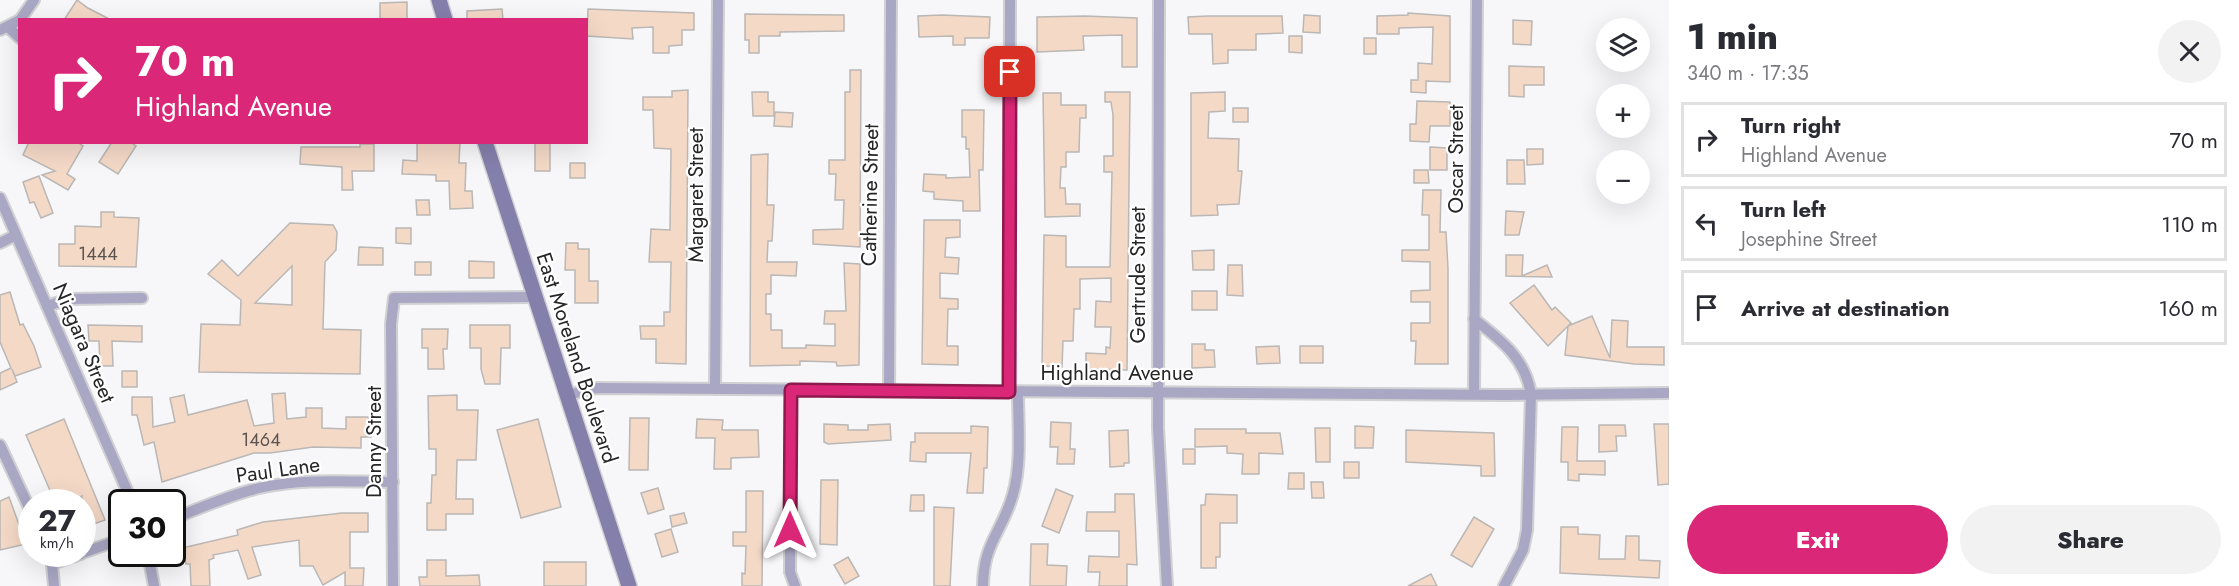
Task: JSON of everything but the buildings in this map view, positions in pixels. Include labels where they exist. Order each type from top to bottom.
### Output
[{"type":"main road","points":[[439,0],[444,18]]},
{"type":"main road","name":"East Moreland Boulevard","points":[[486,144],[629,586]]},
{"type":"street","points":[[21,18],[34,0]]},
{"type":"street","name":"Margaret Street","points":[[715,389],[718,0]]},
{"type":"street","name":"Catherine Street","points":[[889,391],[891,0]]},
{"type":"street","points":[[983,586],[984,559],[1008,510],[1017,478],[1014,392],[1011,0]]},
{"type":"street","name":"Gertrude Street","points":[[1159,0],[1158,393],[1167,586]]},
{"type":"street","name":"Oscar Street","points":[[1474,394],[1477,0]]},
{"type":"street","points":[[4,29],[18,21]]},
{"type":"street","points":[[4,29],[18,37]]},
{"type":"street","name":"Niagara Street","points":[[0,198],[126,489]]},
{"type":"street","points":[[0,243],[16,235]]},
{"type":"street","name":"Danny Street","points":[[393,586],[391,324],[394,298],[535,297]]},
{"type":"street","points":[[47,306],[69,299],[142,298]]},
{"type":"street","points":[[1474,319],[1521,363],[1528,375],[1531,394],[1527,530],[1523,550],[1508,585]]},
{"type":"street","name":"Highland Avenue","points":[[567,395],[597,388],[1158,393],[1669,393]]},
{"type":"street","points":[[791,390],[790,572],[795,586]]},
{"type":"street","points":[[0,445],[20,489]]},
{"type":"street","name":"Paul Lane","points":[[186,514],[231,496],[261,488],[299,483],[393,482]]},
{"type":"street","points":[[51,567],[54,586]]},
{"type":"street","points":[[150,567],[154,586]]},
{"type":"route","points":[[790,530],[791,390],[1009,392],[1010,72]]}]
